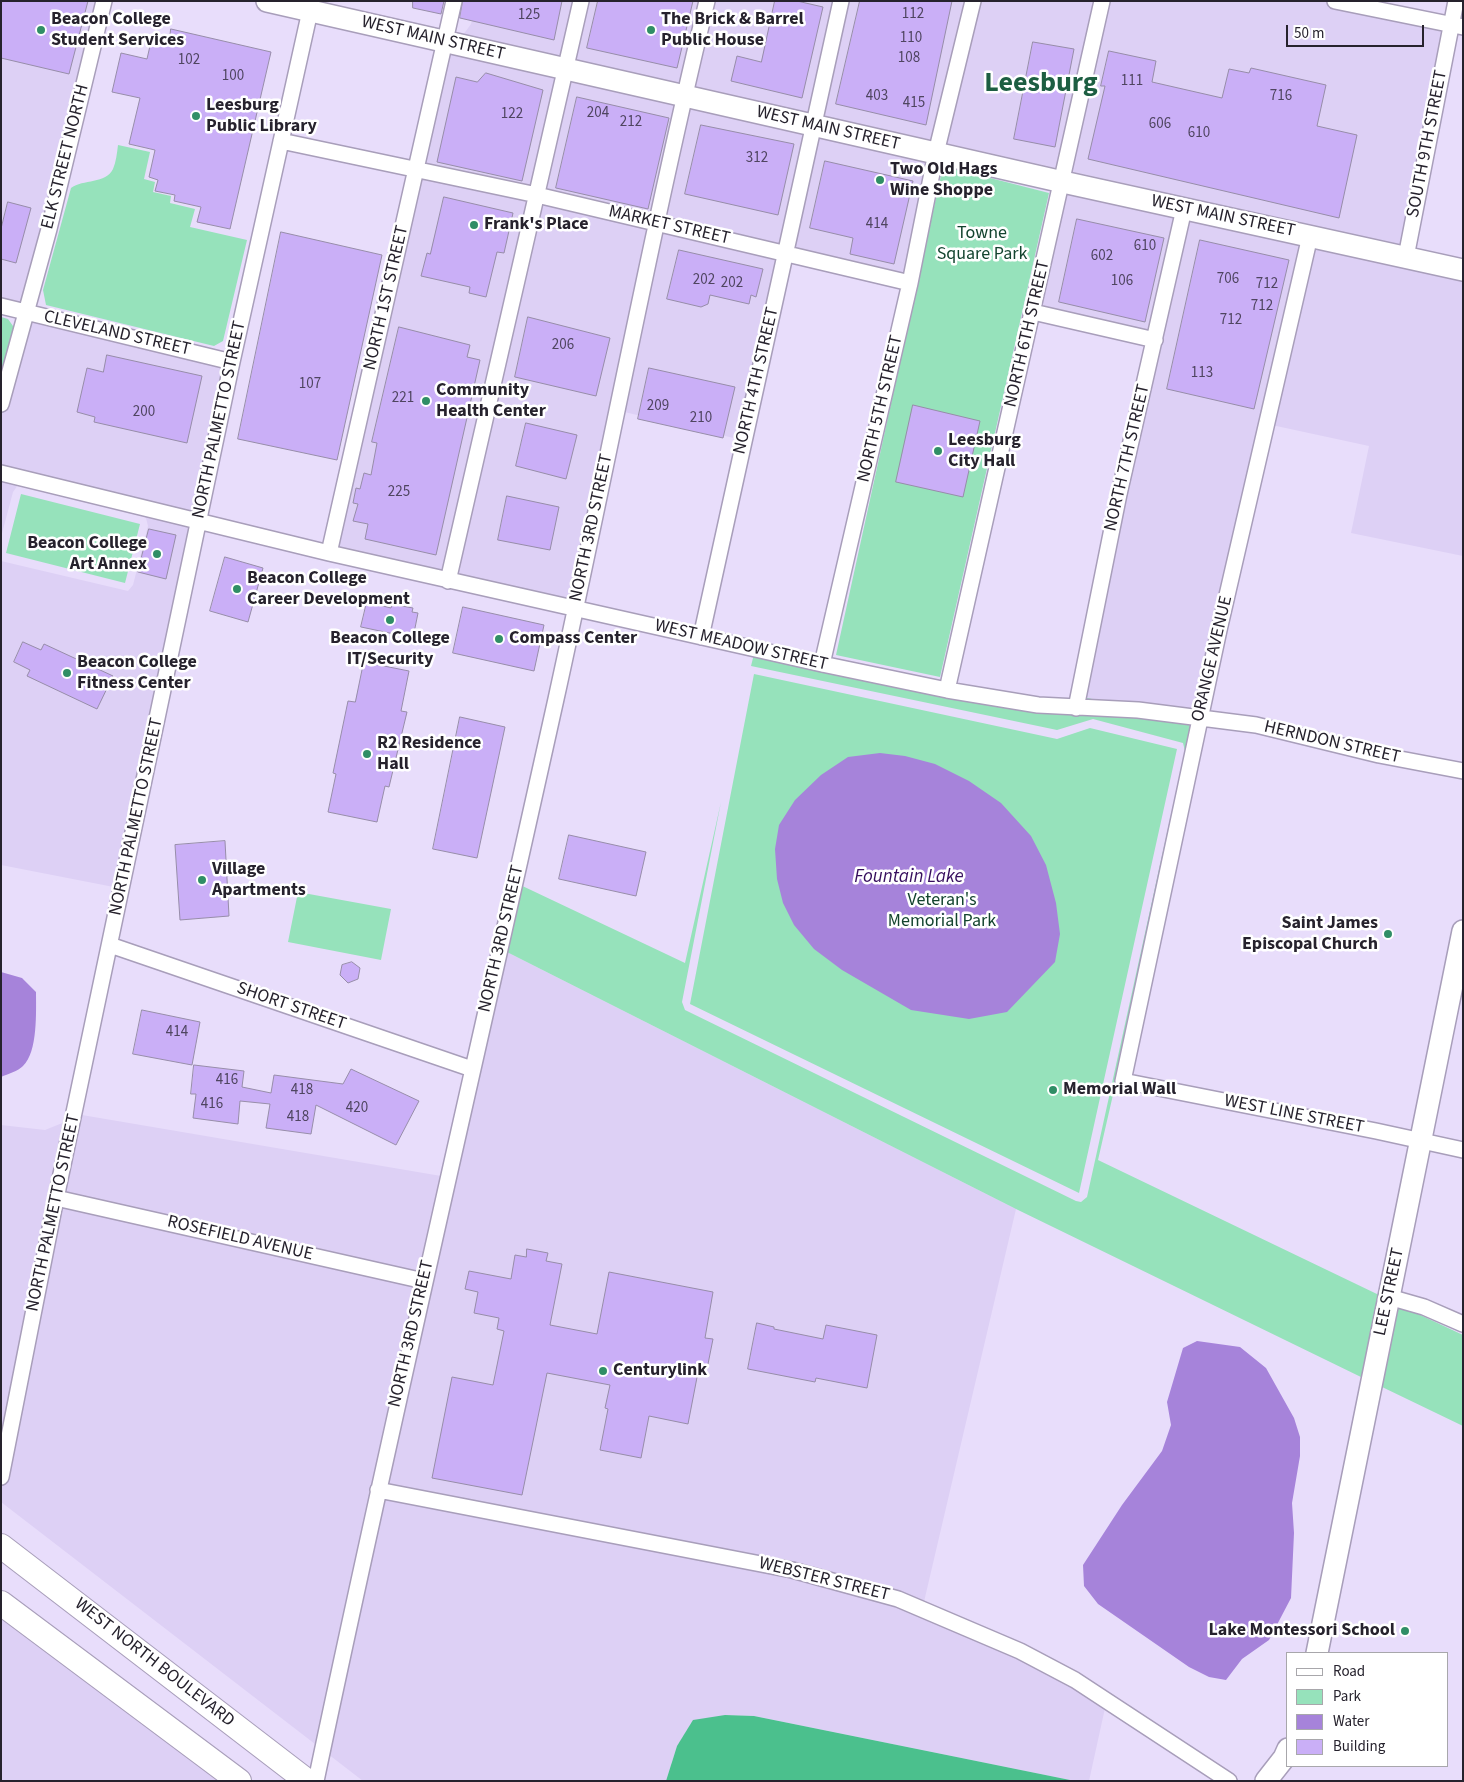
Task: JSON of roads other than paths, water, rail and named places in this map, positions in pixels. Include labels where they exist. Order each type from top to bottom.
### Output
[{"type":"main road","name":"WEST MAIN STREET","points":[[267,1],[814,126],[1463,270]]},
{"type":"main road","name":"LEE STREET","points":[[1317,1652],[1463,931]]},
{"type":"main road","name":"WEST NORTH BOULEVARD","points":[[1,1546],[307,1781]]},
{"type":"main road","points":[[1,1603],[239,1781]]},
{"type":"main road","points":[[1266,1781],[1286,1754]]},
{"type":"street","name":"ELK STREET NORTH","points":[[1,404],[27,313],[104,1]]},
{"type":"street","name":"NORTH 1ST STREET","points":[[329,553],[454,1]]},
{"type":"street","points":[[448,581],[581,1]]},
{"type":"street","name":"NORTH 3RD STREET","points":[[316,1781],[424,1281],[576,609],[656,223],[707,1]]},
{"type":"street","name":"NORTH 4TH STREET","points":[[701,637],[842,1]]},
{"type":"street","name":"NORTH 5TH STREET","points":[[822,664],[910,283],[936,153],[973,1]]},
{"type":"street","name":"NORTH 6TH STREET","points":[[948,690],[1102,1]]},
{"type":"street","points":[[1335,1],[1457,26]]},
{"type":"street","name":"SOUTH 9TH STREET","points":[[1406,257],[1457,26],[1456,1]]},
{"type":"street","name":"NORTH PALMETTO STREET","points":[[1,1477],[56,1198],[198,522],[310,11]]},
{"type":"street","name":"MARKET STREET","points":[[281,141],[536,195],[910,283]]},
{"type":"street","name":"NORTH 7TH STREET","points":[[1076,708],[1119,494],[1184,209]]},
{"type":"street","name":"ORANGE AVENUE","points":[[1125,1082],[1123,1082],[1127,1055],[1200,717],[1310,236]]},
{"type":"street","name":"CLEVELAND STREET","points":[[1,306],[232,362]]},
{"type":"street","points":[[1033,312],[1155,340]]},
{"type":"street","name":"WEST MEADOW STREET","points":[[1,474],[448,581],[948,690],[1038,705],[1138,710],[1200,717]]},
{"type":"street","name":"HERNDON STREET","points":[[1200,717],[1256,725],[1378,755],[1463,771]]},
{"type":"street","name":"SHORT STREET","points":[[110,944],[472,1069]]},
{"type":"street","name":"WEST LINE STREET","points":[[1125,1082],[1463,1150]]},
{"type":"street","name":"ROSEFIELD AVENUE","points":[[56,1198],[424,1281]]},
{"type":"street","points":[[1389,1296],[1424,1307],[1463,1324]]},
{"type":"street","name":"WEBSTER STREET","points":[[378,1490],[792,1570],[898,1599],[1003,1643],[1075,1680],[1229,1781]]},
{"type":"water","name":"Fountain Lake","points":[[880,753],[905,756],[935,764],[969,781],[1001,803],[1031,836],[1046,865],[1056,903],[1060,934],[1055,962],[1007,1012],[969,1019],[911,1010],[842,970],[814,949],[794,925],[783,903],[777,879],[775,849],[779,825],[795,800],[821,775],[848,757]]},
{"type":"water","points":[[1,972],[22,978],[36,992],[36,1010],[34,1041],[28,1060],[23,1066],[1,1077]]},
{"type":"water","points":[[1197,1341],[1240,1347],[1266,1368],[1294,1418],[1300,1437],[1300,1456],[1292,1503],[1294,1533],[1291,1598],[1269,1640],[1242,1659],[1226,1680],[1209,1677],[1189,1667],[1098,1604],[1084,1586],[1083,1565],[1122,1505],[1162,1451],[1171,1425],[1167,1402],[1183,1348]]},
{"type":"place","name":"Beacon College Student Services","points":[[41,30]]},
{"type":"place","name":"The Brick & Barrel Public House","points":[[651,30]]},
{"type":"place","name":"Leesburg Public Library","points":[[196,116]]},
{"type":"place","name":"Two Old Hags Wine Shoppe","points":[[880,180]]},
{"type":"place","name":"Frank's Place","points":[[474,225]]},
{"type":"place","name":"Community Health Center","points":[[426,401]]},
{"type":"place","name":"Leesburg City Hall","points":[[938,451]]},
{"type":"place","name":"Beacon College Art Annex","points":[[157,554]]},
{"type":"place","name":"Beacon College Career Development","points":[[237,589]]},
{"type":"place","name":"Beacon College IT/Security","points":[[390,620]]},
{"type":"place","name":"Compass Center","points":[[499,639]]},
{"type":"place","name":"Beacon College Fitness Center","points":[[67,673]]},
{"type":"place","name":"R2 Residence Hall","points":[[367,754]]},
{"type":"place","name":"Village Apartments","points":[[202,880]]},
{"type":"place","name":"Saint James Episcopal Church","points":[[1388,934]]},
{"type":"place","name":"Memorial Wall","points":[[1053,1090]]},
{"type":"place","name":"Centurylink","points":[[603,1371]]},
{"type":"place","name":"Lake Montessori School","points":[[1405,1631]]},
{"type":"district","name":"Leesburg","points":[[1041,85]]},
{"type":"park label","name":"Towne Square Park","points":[[982,244]]},
{"type":"park label","name":"Veteran's Memorial Park","points":[[942,911]]}]
